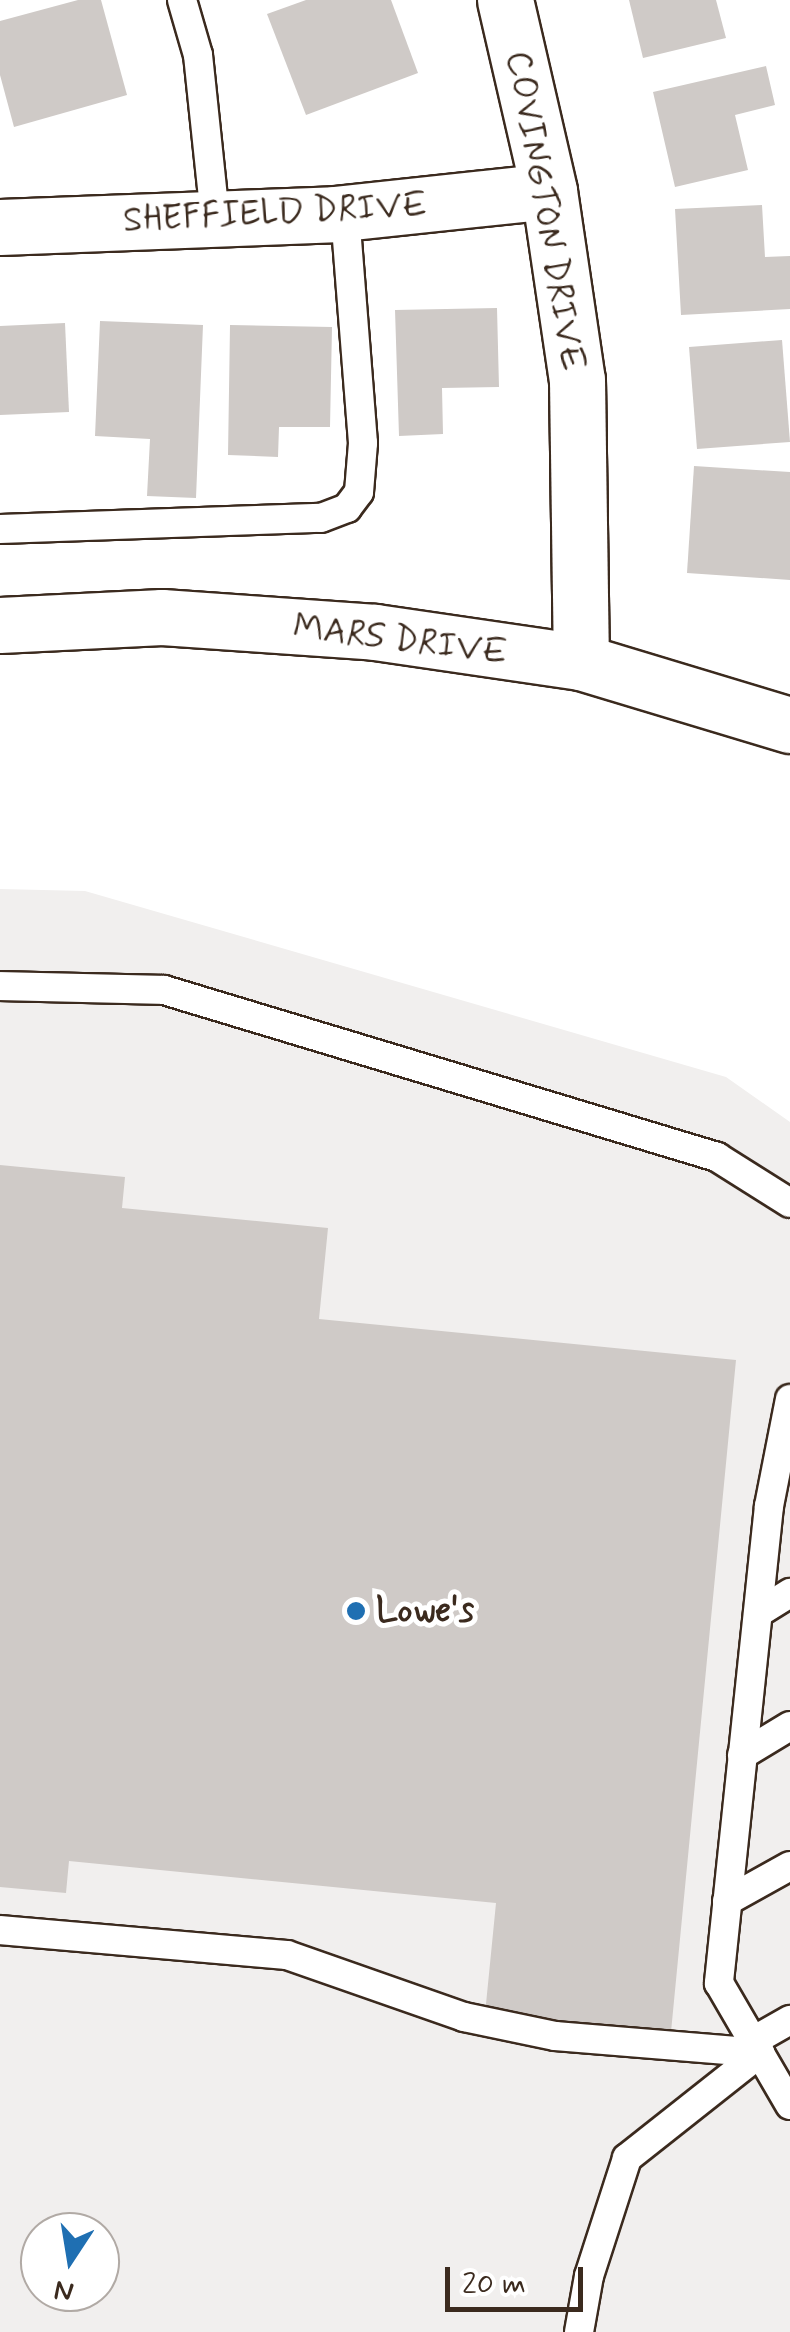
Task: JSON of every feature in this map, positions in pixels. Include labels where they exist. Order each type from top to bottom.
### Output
[{"type":"street","name":"COVINGTON DRIVE","points":[[505,0],[549,191],[577,380],[581,662]]},
{"type":"street","name":"SHEFFIELD DRIVE","points":[[0,227],[345,213],[549,191]]},
{"type":"street","name":"MARS DRIVE","points":[[0,625],[162,617],[375,632],[581,662],[790,725]]},
{"type":"lane","points":[[182,0],[198,55],[215,218]]},
{"type":"lane","points":[[0,529],[320,518],[347,508],[359,492],[363,443],[345,213]]},
{"type":"lane","points":[[0,986],[164,990],[717,1156],[790,1203]]},
{"type":"lane","points":[[790,1399],[768,1506],[719,1983],[790,2105]]},
{"type":"lane","points":[[758,1613],[790,1593]]},
{"type":"lane","points":[[742,1755],[790,1726]]},
{"type":"lane","points":[[727,1901],[790,1866]]},
{"type":"lane","points":[[0,1930],[287,1955],[464,2017],[536,2032],[756,2047]]},
{"type":"lane","points":[[579,2332],[626,2158],[790,2020]]},
{"type":"shaded area","points":[[0,889],[85,891],[726,1077],[790,1122],[790,2332],[0,2332]]},
{"type":"building","points":[[78,0],[101,0],[127,95],[14,127],[0,75],[0,21]]},
{"type":"building","points":[[306,0],[391,0],[418,73],[306,115],[267,14]]},
{"type":"building","points":[[629,0],[716,0],[726,38],[643,58]]},
{"type":"building","points":[[766,66],[775,105],[735,115],[748,170],[675,187],[653,92]]},
{"type":"building","points":[[762,205],[765,257],[790,256],[790,309],[681,315],[675,209]]},
{"type":"building","points":[[497,308],[499,387],[442,388],[443,434],[399,436],[395,310]]},
{"type":"building","points":[[100,321],[203,325],[196,498],[147,496],[150,439],[95,436]]},
{"type":"building","points":[[65,323],[69,412],[0,415],[0,326]]},
{"type":"building","points":[[230,325],[332,327],[330,427],[279,427],[278,457],[228,455]]},
{"type":"building","points":[[782,340],[790,442],[697,449],[689,347]]},
{"type":"building","points":[[694,466],[790,472],[790,580],[687,573]]},
{"type":"building","name":"Lowe's","points":[[0,1165],[125,1177],[122,1208],[328,1228],[319,1319],[736,1360],[671,2032],[485,2014],[496,1903],[69,1861],[66,1893],[0,1887]]},
{"type":"place","name":"Lowe's","points":[[356,1611]]}]
